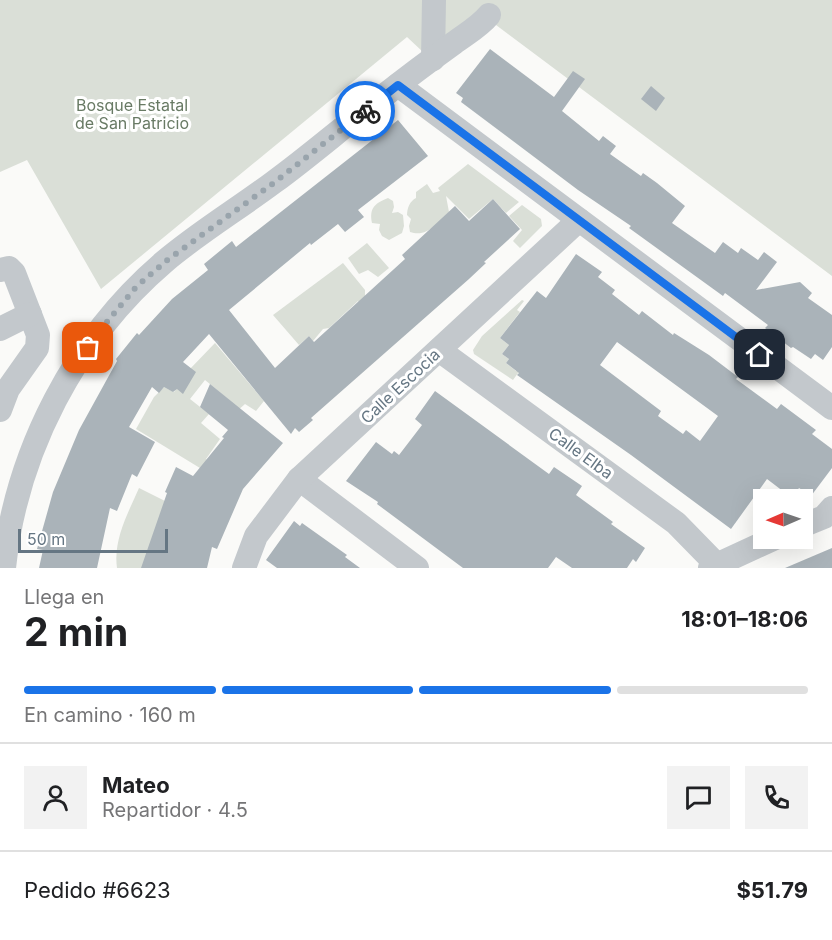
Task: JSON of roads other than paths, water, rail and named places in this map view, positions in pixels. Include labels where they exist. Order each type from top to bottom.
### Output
[{"type":"street","points":[[433,59],[434,0]]},
{"type":"street","points":[[3,552],[20,483],[45,419],[69,376],[97,334],[136,287],[166,261],[275,182],[398,85],[480,26],[489,15]]},
{"type":"street","points":[[398,85],[832,408]]},
{"type":"street","name":"Calle Escocia","points":[[244,568],[256,536],[299,479],[579,220]]},
{"type":"street","points":[[0,270],[9,268],[14,273],[38,335],[37,348],[8,390],[1,405]]},
{"type":"street","points":[[0,329],[30,314]]},
{"type":"street","name":"Calle Elba","points":[[439,350],[676,523],[713,566]]},
{"type":"street","points":[[299,479],[417,568]]},
{"type":"street","points":[[813,521],[824,516],[832,508]]},
{"type":"street","points":[[713,566],[753,548]]},
{"type":"park label","name":"Bosque Estatal de San Patricio","points":[[132,114]]}]
